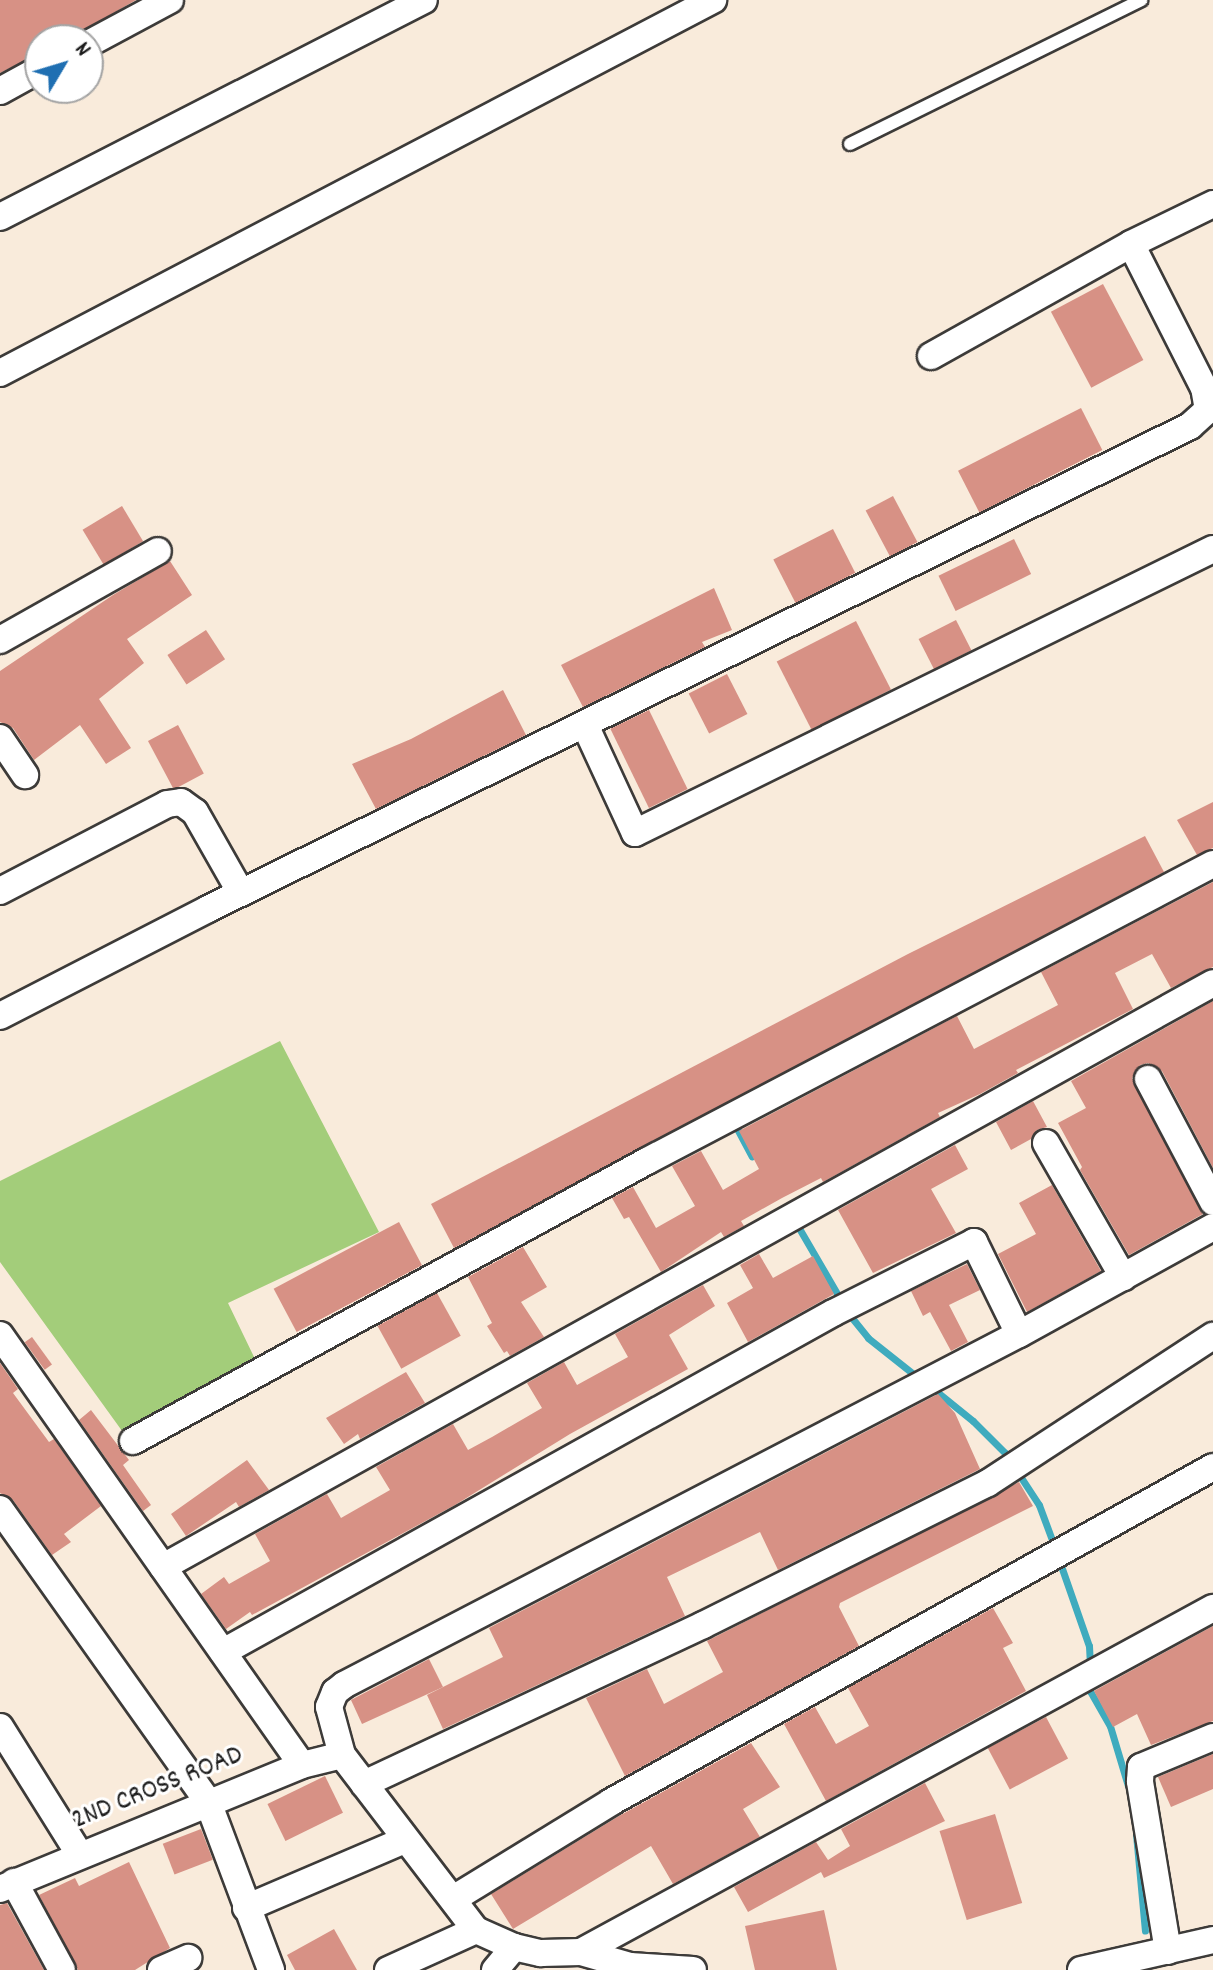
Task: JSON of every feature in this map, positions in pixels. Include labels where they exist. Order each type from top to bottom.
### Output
[{"type":"street","points":[[104,35],[170,0]]},
{"type":"street","points":[[0,217],[424,0]]},
{"type":"street","points":[[0,373],[713,0]]},
{"type":"street","points":[[0,91],[24,78]]},
{"type":"street","points":[[931,356],[1131,244],[1213,204]]},
{"type":"street","points":[[0,1016],[241,893],[1210,414],[1204,388],[1131,244]]},
{"type":"street","points":[[585,725],[635,833],[1213,549]]},
{"type":"street","points":[[0,640],[158,551]]},
{"type":"street","points":[[0,738],[25,775]]},
{"type":"street","points":[[0,891],[167,804],[181,802],[195,812],[241,893]]},
{"type":"street","points":[[133,1441],[647,1161],[1213,864]]},
{"type":"street","points":[[163,1567],[1213,983]]},
{"type":"street","points":[[1148,1079],[1213,1202]]},
{"type":"street","points":[[1046,1143],[1123,1277]]},
{"type":"street","points":[[693,1970],[630,1966],[581,1952],[541,1953],[514,1947],[476,1930],[342,1755],[329,1707],[335,1692],[1019,1334],[1213,1227]]},
{"type":"street","points":[[223,1652],[819,1320],[974,1242],[1019,1334]]},
{"type":"street","points":[[0,1335],[302,1765]]},
{"type":"street","points":[[364,1784],[703,1625],[988,1483],[1213,1336]]},
{"type":"street","points":[[453,1899],[611,1802],[1213,1467]]},
{"type":"street","points":[[0,1509],[208,1802],[271,1970]]},
{"type":"street","points":[[581,1952],[1213,1608]]},
{"type":"street","points":[[0,1727],[80,1855]]},
{"type":"street","points":[[1168,1951],[1140,1781],[1141,1767],[1213,1737]]},
{"type":"street","name":"2ND CROSS ROAD","points":[[7,1885],[302,1765],[342,1755]]},
{"type":"street","points":[[246,1908],[405,1840]]},
{"type":"street","points":[[7,1885],[62,1970]]},
{"type":"street","points":[[388,1970],[476,1930]]},
{"type":"street","points":[[1081,1970],[1213,1940]]},
{"type":"street","points":[[495,1970],[514,1947]]},
{"type":"street","points":[[161,1970],[188,1958]]},
{"type":"lane","points":[[850,144],[1141,0]]},
{"type":"green space","points":[[280,1041],[379,1232],[228,1303],[255,1359],[125,1435],[0,1262],[0,1181]]},
{"type":"building","points":[[0,0],[136,0],[95,24],[24,24],[24,61],[0,73]]},
{"type":"building","points":[[1103,284],[1143,360],[1091,388],[1051,312]]},
{"type":"building","points":[[1081,408],[1102,450],[979,513],[958,471]]},
{"type":"building","points":[[893,496],[917,542],[890,556],[866,511]]},
{"type":"building","points":[[122,506],[143,541],[104,565],[83,530]]},
{"type":"building","points":[[833,529],[855,573],[796,603],[773,559]]},
{"type":"building","points":[[1014,539],[1031,574],[956,611],[939,576]]},
{"type":"building","points":[[170,561],[192,595],[127,639],[144,663],[99,699],[131,748],[106,764],[80,725],[34,760],[13,728],[0,722],[0,671],[113,595]]},
{"type":"building","points":[[714,588],[732,630],[702,642],[705,647],[583,707],[561,665]]},
{"type":"building","points":[[956,620],[971,650],[934,669],[919,639]]},
{"type":"building","points":[[856,621],[891,690],[812,730],[777,661]]},
{"type":"building","points":[[206,630],[225,659],[186,684],[167,655]]},
{"type":"building","points":[[727,674],[747,714],[709,734],[689,694]]},
{"type":"building","points":[[503,690],[526,735],[376,809],[352,764],[411,739]]},
{"type":"building","points":[[649,710],[688,789],[649,808],[610,729]]},
{"type":"building","points":[[178,725],[204,774],[174,790],[148,741]]},
{"type":"building","points":[[1213,802],[1213,848],[1197,855],[1177,820]]},
{"type":"building","points":[[1145,836],[1164,872],[454,1248],[431,1204],[908,954]]},
{"type":"building","points":[[1213,882],[1213,967],[1171,988],[1152,954],[1115,973],[1133,1009],[1016,1070],[1018,1073],[980,1094],[938,1113],[940,1117],[823,1182],[821,1178],[782,1198],[741,1221],[744,1226],[724,1237],[721,1232],[661,1272],[629,1217],[624,1219],[612,1198],[633,1187],[656,1228],[695,1206],[672,1166],[701,1151],[723,1190],[759,1169],[739,1131],[957,1016],[974,1049],[1058,1005],[1041,972]]},
{"type":"building","points":[[1213,1001],[1213,1168],[1162,1071],[1148,1063],[1140,1065],[1132,1078],[1203,1214],[1129,1255],[1080,1170],[1082,1167],[1058,1123],[1086,1108],[1071,1081]]},
{"type":"building","points":[[1033,1101],[1047,1127],[1037,1130],[1031,1139],[1011,1150],[996,1122]]},
{"type":"building","points":[[955,1145],[968,1169],[931,1189],[956,1233],[873,1273],[838,1210]]},
{"type":"building","points":[[1052,1185],[1101,1271],[1027,1312],[998,1254],[1036,1234],[1019,1203]]},
{"type":"building","points":[[399,1222],[422,1265],[297,1332],[274,1289]]},
{"type":"building","points":[[523,1247],[547,1287],[521,1302],[544,1337],[510,1356],[507,1351],[504,1353],[487,1326],[492,1323],[468,1277]]},
{"type":"building","points":[[759,1254],[773,1278],[813,1256],[834,1294],[748,1342],[727,1303],[753,1288],[740,1265]]},
{"type":"building","points":[[967,1264],[980,1290],[949,1305],[968,1342],[951,1351],[930,1312],[923,1316],[911,1291]]},
{"type":"building","points":[[703,1285],[715,1306],[669,1335],[688,1369],[570,1434],[455,1505],[252,1615],[250,1612],[226,1629],[201,1594],[224,1577],[229,1584],[270,1561],[255,1534],[327,1494],[341,1518],[390,1490],[376,1467],[453,1424],[468,1450],[492,1437],[542,1408],[527,1383],[564,1362],[577,1385],[628,1357],[615,1334]]},
{"type":"building","points":[[437,1293],[461,1336],[401,1369],[378,1326]]},
{"type":"building","points":[[32,1337],[52,1365],[45,1370],[25,1342]]},
{"type":"building","points":[[0,1363],[18,1389],[13,1393],[49,1442],[54,1439],[101,1506],[64,1534],[71,1542],[52,1555],[13,1500],[0,1493]]},
{"type":"building","points":[[406,1372],[425,1403],[360,1439],[358,1434],[344,1444],[326,1418]]},
{"type":"building","points":[[938,1394],[955,1413],[980,1469],[778,1570],[760,1532],[667,1577],[685,1616],[443,1729],[427,1695],[503,1657],[489,1628]]},
{"type":"building","points":[[91,1410],[129,1460],[123,1465],[151,1505],[143,1511],[79,1420]]},
{"type":"building","points":[[247,1460],[269,1490],[239,1507],[236,1502],[186,1536],[171,1514]]},
{"type":"building","points":[[1019,1482],[1033,1506],[840,1603],[839,1607],[859,1646],[625,1776],[586,1698],[647,1669],[664,1704],[723,1672],[707,1641]]},
{"type":"building","points":[[993,1608],[1013,1643],[1003,1648],[1026,1691],[826,1801],[784,1724],[815,1707],[836,1744],[869,1726],[848,1688]]},
{"type":"building","points":[[1213,1626],[1213,1721],[1151,1745],[1137,1714],[1113,1727],[1094,1691]]},
{"type":"building","points":[[429,1659],[443,1687],[362,1724],[351,1700]]},
{"type":"building","points":[[1046,1717],[1068,1758],[1010,1789],[988,1748]]},
{"type":"building","points":[[751,1743],[780,1787],[743,1809],[760,1837],[673,1884],[651,1846],[513,1929],[491,1894],[619,1816]]},
{"type":"building","points":[[1213,1754],[1213,1789],[1171,1807],[1158,1777]]},
{"type":"building","points":[[325,1776],[343,1813],[285,1841],[267,1804]]},
{"type":"building","points":[[925,1783],[945,1821],[824,1878],[821,1872],[748,1912],[734,1887],[816,1842],[828,1860],[850,1846],[841,1829]]},
{"type":"building","points":[[995,1814],[1022,1903],[967,1920],[940,1831]]},
{"type":"building","points":[[201,1829],[213,1860],[175,1875],[163,1844]]},
{"type":"building","points":[[129,1862],[170,1948],[135,1970],[78,1970],[39,1895],[75,1878],[79,1886]]},
{"type":"building","points":[[7,1903],[44,1970],[0,1970],[0,1905]]},
{"type":"building","points":[[824,1910],[837,1970],[755,1970],[745,1926]]},
{"type":"building","points":[[334,1929],[357,1970],[295,1970],[287,1955]]},
{"type":"waterway","points":[[733,1121],[752,1156]]},
{"type":"waterway","points":[[796,1223],[842,1302]]},
{"type":"waterway","points":[[848,1313],[868,1338],[921,1380]]},
{"type":"waterway","points":[[931,1387],[973,1421],[1005,1453],[1039,1505],[1055,1548]]},
{"type":"waterway","points":[[1059,1560],[1089,1646],[1090,1667]]},
{"type":"waterway","points":[[1090,1683],[1090,1691],[1110,1726],[1128,1786]]},
{"type":"waterway","points":[[1136,1834],[1145,1931]]}]
